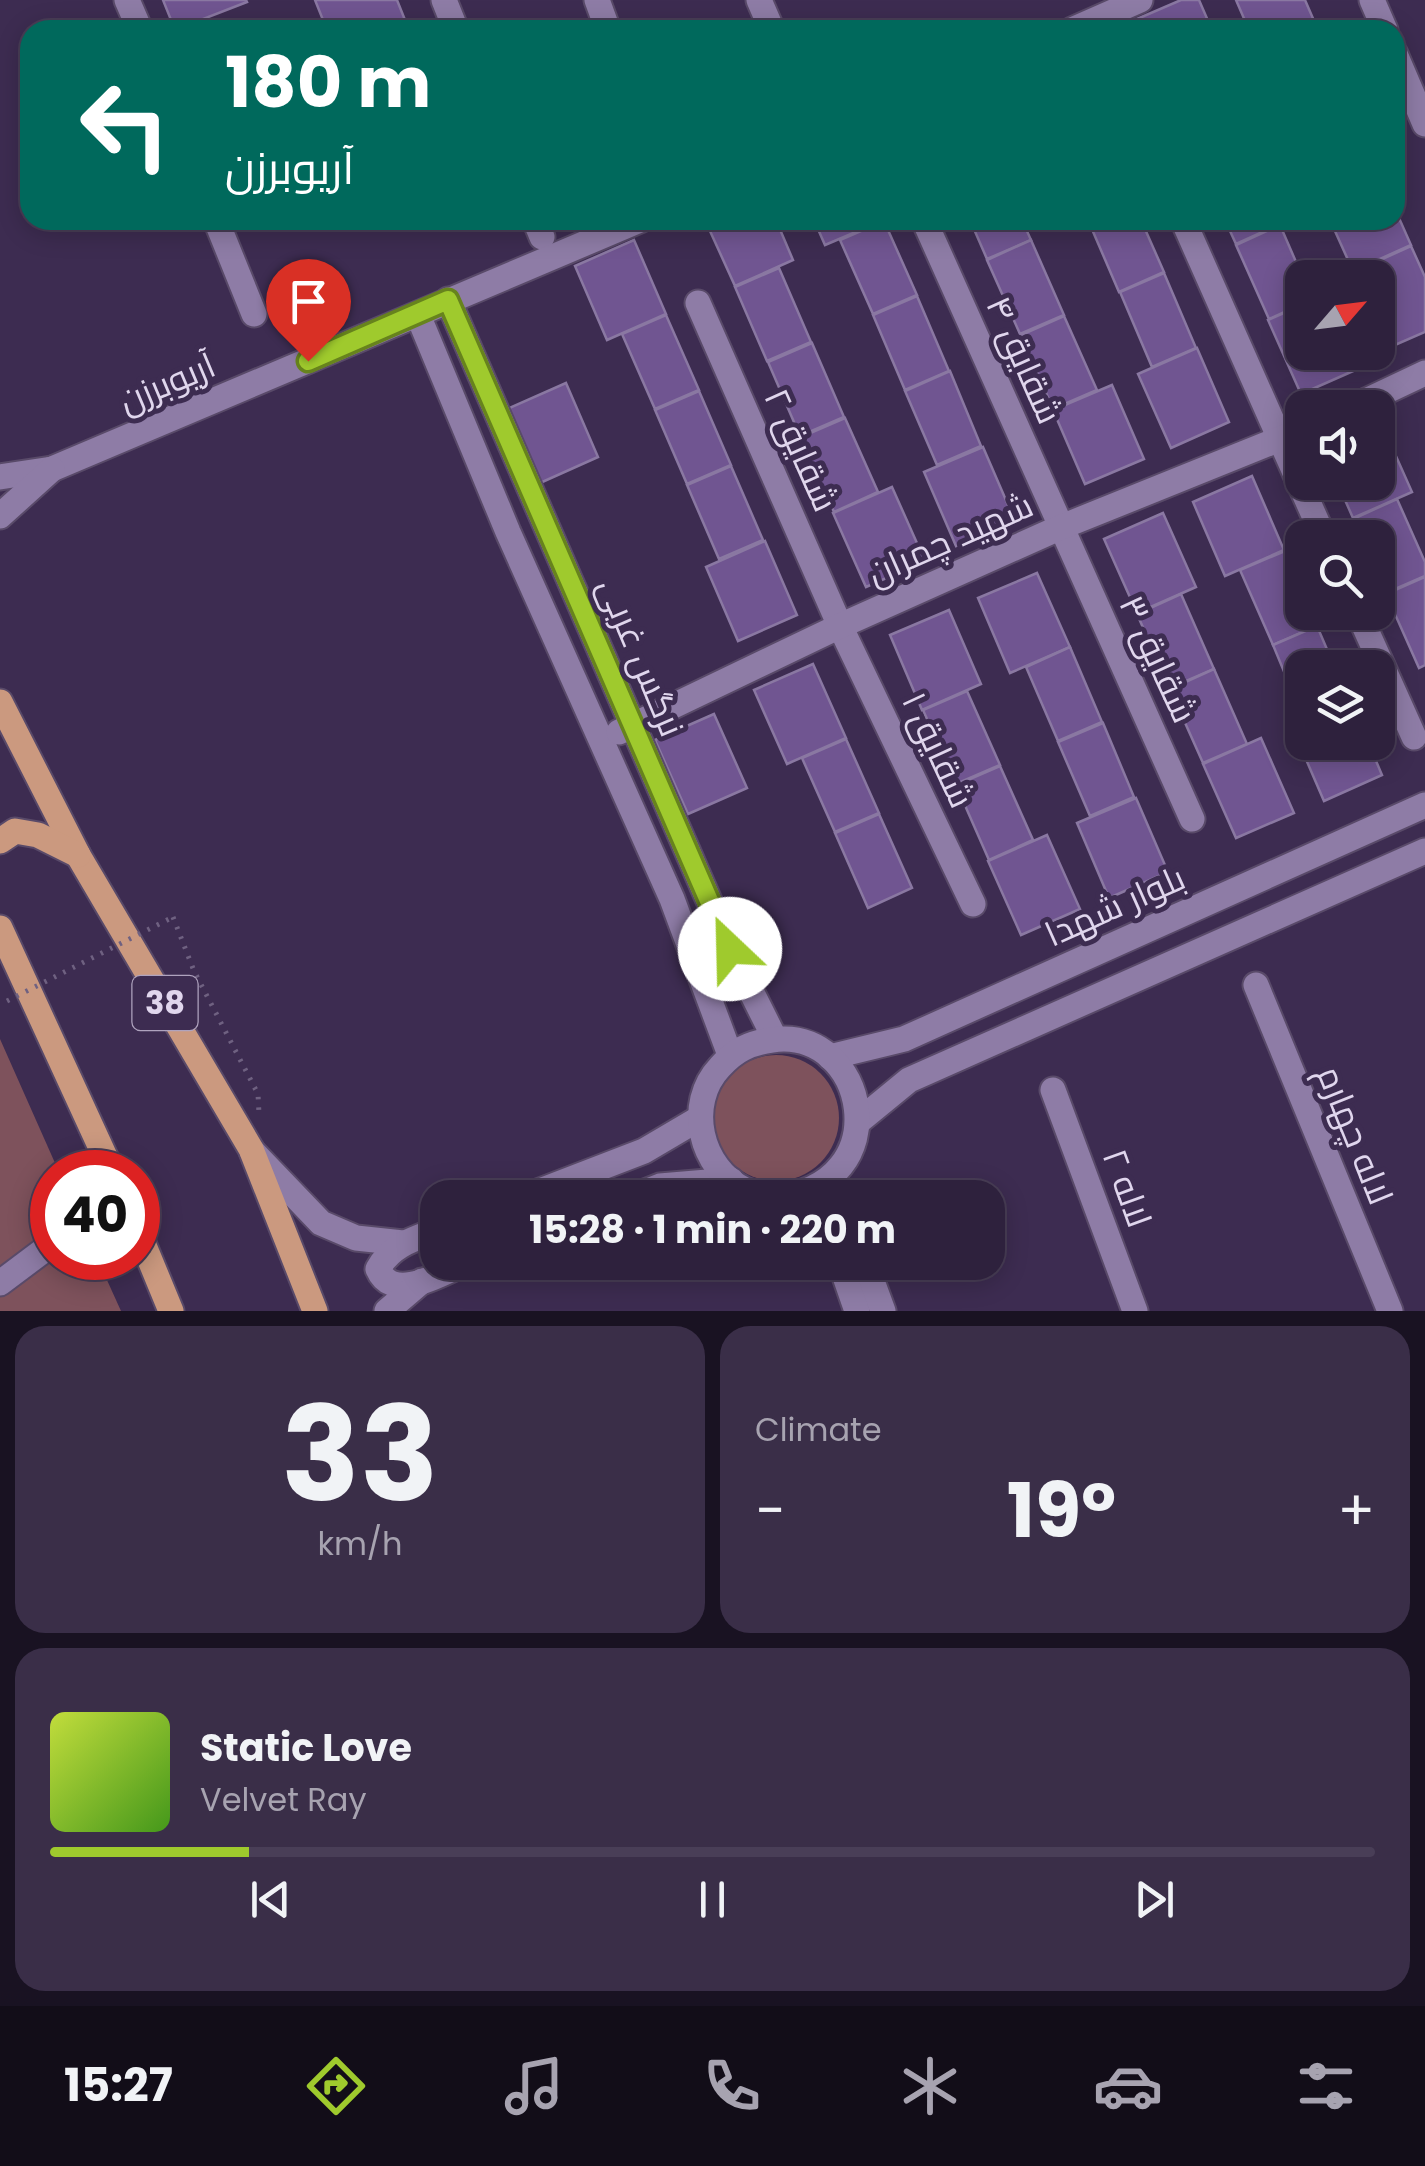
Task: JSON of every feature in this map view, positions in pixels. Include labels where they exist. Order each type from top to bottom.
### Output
[{"type":"main road","name":"38","points":[[1,702],[78,855],[251,1149],[315,1311]]},
{"type":"main road","points":[[0,841],[15,831],[38,835],[78,855]]},
{"type":"main road","points":[[0,927],[102,1150]]},
{"type":"main road","points":[[158,1280],[171,1311]]},
{"type":"street","points":[[1095,20],[1140,0]]},
{"type":"street","points":[[1405,77],[1425,124]]},
{"type":"street","points":[[220,230],[254,314]]},
{"type":"street","name":"آریوبرزن","points":[[52,469],[616,230]]},
{"type":"street","name":"شقایق ۴","points":[[928,230],[1059,528]]},
{"type":"street","points":[[1188,230],[1285,423]]},
{"type":"street","name":"نرگس غربی","points":[[448,300],[730,949],[776,1040]]},
{"type":"street","name":"شقایق ۲","points":[[698,303],[840,626]]},
{"type":"street","name":"نرگس غربی","points":[[418,315],[672,899],[730,1055]]},
{"type":"street","points":[[1390,390],[1425,374]]},
{"type":"street","name":"شهید چمران","points":[[600,740],[1059,528],[1285,437]]},
{"type":"street","points":[[0,477],[52,469]]},
{"type":"street","points":[[0,516],[52,469]]},
{"type":"street","name":"شقایق ۳","points":[[1059,528],[1192,819]]},
{"type":"street","name":"شقایق ۱","points":[[840,626],[973,904]]},
{"type":"street","points":[[1366,630],[1414,737]]},
{"type":"street","name":"بلوار شهدا","points":[[830,1057],[904,1039],[1425,805]]},
{"type":"street","points":[[858,1121],[909,1080],[1425,851]]},
{"type":"street","name":"لاله چهارم","points":[[1256,985],[1390,1311]]},
{"type":"street","points":[[731,1180],[705,1147],[700,1118],[703,1094],[714,1072],[730,1055],[755,1042],[776,1040],[808,1044],[830,1057],[846,1075],[856,1097],[854,1146],[840,1169],[828,1180]]},
{"type":"street","name":"لاله ۲","points":[[1053,1090],[1136,1311]]},
{"type":"street","points":[[568,1180],[644,1150],[700,1118]]},
{"type":"street","points":[[251,1149],[320,1223],[356,1238],[403,1243]]},
{"type":"street","points":[[840,1169],[841,1180]]},
{"type":"street","points":[[420,1237],[385,1256],[378,1269],[390,1286],[422,1281]]},
{"type":"street","points":[[0,1282],[30,1260]]},
{"type":"street","points":[[847,1280],[858,1311]]},
{"type":"street","points":[[872,1280],[883,1311]]},
{"type":"street","points":[[387,1311],[422,1281]]},
{"type":"path","points":[[7,1002],[173,916],[194,971],[258,1094],[260,1110],[251,1149]]},
{"type":"shaded area","points":[[0,1039],[49,1150],[30,1150],[30,1280],[107,1280],[121,1311],[0,1311]]},
{"type":"shaded area","points":[[764,1056],[788,1056],[811,1066],[828,1083],[838,1106],[838,1130],[828,1153],[811,1170],[788,1180],[764,1180],[741,1170],[724,1153],[714,1130],[714,1106],[724,1083],[741,1066]]},
{"type":"building","points":[[163,0],[247,2],[201,20],[171,20]]},
{"type":"building","points":[[315,0],[397,0],[405,20],[323,20]]},
{"type":"building","points":[[1181,0],[1199,0],[1208,20],[1137,20]]},
{"type":"building","points":[[1236,0],[1305,0],[1314,20],[1245,20]]},
{"type":"building","points":[[710,230],[780,230],[793,260],[735,286]]},
{"type":"building","points":[[818,230],[860,230],[825,245]]},
{"type":"building","points":[[863,230],[888,230],[917,295],[873,314],[840,240]]},
{"type":"building","points":[[974,230],[1026,230],[1031,240],[987,259]]},
{"type":"building","points":[[1092,230],[1145,230],[1164,272],[1119,292]]},
{"type":"building","points":[[1230,230],[1267,230],[1236,244]]},
{"type":"building","points":[[1269,230],[1282,230],[1295,260],[1285,260],[1285,312],[1269,319],[1236,245]]},
{"type":"building","points":[[1335,230],[1404,230],[1411,245],[1378,260],[1348,260]]},
{"type":"building","points":[[634,240],[666,314],[607,340],[575,266]]},
{"type":"building","points":[[1031,240],[1064,315],[1020,334],[987,260]]},
{"type":"building","points":[[1411,246],[1425,277],[1425,332],[1395,345],[1395,260],[1380,260]]},
{"type":"building","points":[[779,268],[811,342],[767,361],[735,287]]},
{"type":"building","points":[[1164,273],[1196,348],[1152,367],[1120,292]]},
{"type":"building","points":[[917,296],[949,371],[905,390],[873,315]]},
{"type":"building","points":[[1285,312],[1285,358],[1268,320]]},
{"type":"building","points":[[666,315],[699,390],[655,409],[622,334]]},
{"type":"building","points":[[1064,316],[1097,390],[1053,409],[1021,335]]},
{"type":"building","points":[[812,343],[844,417],[800,436],[768,362]]},
{"type":"building","points":[[1197,348],[1229,422],[1171,448],[1138,374]]},
{"type":"building","points":[[1290,370],[1355,370],[1310,390],[1299,390]]},
{"type":"building","points":[[950,371],[981,446],[937,465],[905,391]]},
{"type":"building","points":[[566,383],[598,457],[540,483],[507,409]]},
{"type":"building","points":[[1112,385],[1144,459],[1085,484],[1053,410]]},
{"type":"building","points":[[699,391],[731,465],[687,484],[655,410]]},
{"type":"building","points":[[845,418],[878,492],[834,512],[801,437]]},
{"type":"building","points":[[983,447],[1015,521],[956,546],[924,472]]},
{"type":"building","points":[[1395,454],[1412,492],[1395,499]]},
{"type":"building","points":[[731,466],[763,540],[719,559],[687,485]]},
{"type":"building","points":[[1252,476],[1284,550],[1225,576],[1193,502]]},
{"type":"building","points":[[892,487],[925,561],[866,587],[833,513]]},
{"type":"building","points":[[1345,500],[1394,500],[1353,518]]},
{"type":"building","points":[[1395,500],[1425,562],[1425,576],[1395,589],[1395,520],[1353,519]]},
{"type":"building","points":[[1163,513],[1196,587],[1137,613],[1104,539]]},
{"type":"building","points":[[765,541],[797,615],[738,641],[706,567]]},
{"type":"building","points":[[1285,551],[1285,630],[1308,630],[1273,645],[1240,570]]},
{"type":"building","points":[[1037,573],[1070,647],[1010,673],[978,598]]},
{"type":"building","points":[[1425,577],[1425,665],[1419,668],[1395,614],[1395,590]]},
{"type":"building","points":[[1181,594],[1214,669],[1170,688],[1137,614]]},
{"type":"building","points":[[949,610],[981,684],[922,710],[890,635]]},
{"type":"building","points":[[1308,630],[1319,630],[1327,650],[1285,650],[1285,674],[1273,645]]},
{"type":"building","points":[[1070,647],[1102,722],[1058,741],[1026,667]]},
{"type":"building","points":[[813,664],[846,738],[787,764],[754,690]]},
{"type":"building","points":[[1214,669],[1247,744],[1203,763],[1170,689]]},
{"type":"building","points":[[967,691],[1000,765],[956,784],[923,710]]},
{"type":"building","points":[[714,714],[747,788],[688,814],[655,740]]},
{"type":"building","points":[[1103,723],[1134,797],[1090,816],[1058,742]]},
{"type":"building","points":[[1261,738],[1294,813],[1236,838],[1203,764]]},
{"type":"building","points":[[846,739],[879,813],[835,832],[802,758]]},
{"type":"building","points":[[1306,760],[1376,760],[1382,775],[1324,801]]},
{"type":"building","points":[[1000,766],[1033,840],[989,860],[956,785]]},
{"type":"building","points":[[1136,798],[1168,872],[1109,898],[1077,823]]},
{"type":"building","points":[[879,814],[912,888],[868,908],[835,833]]},
{"type":"building","points":[[1047,835],[1080,909],[1021,935],[988,861]]},
{"type":"route","points":[[308,361],[448,300],[730,949]]}]
